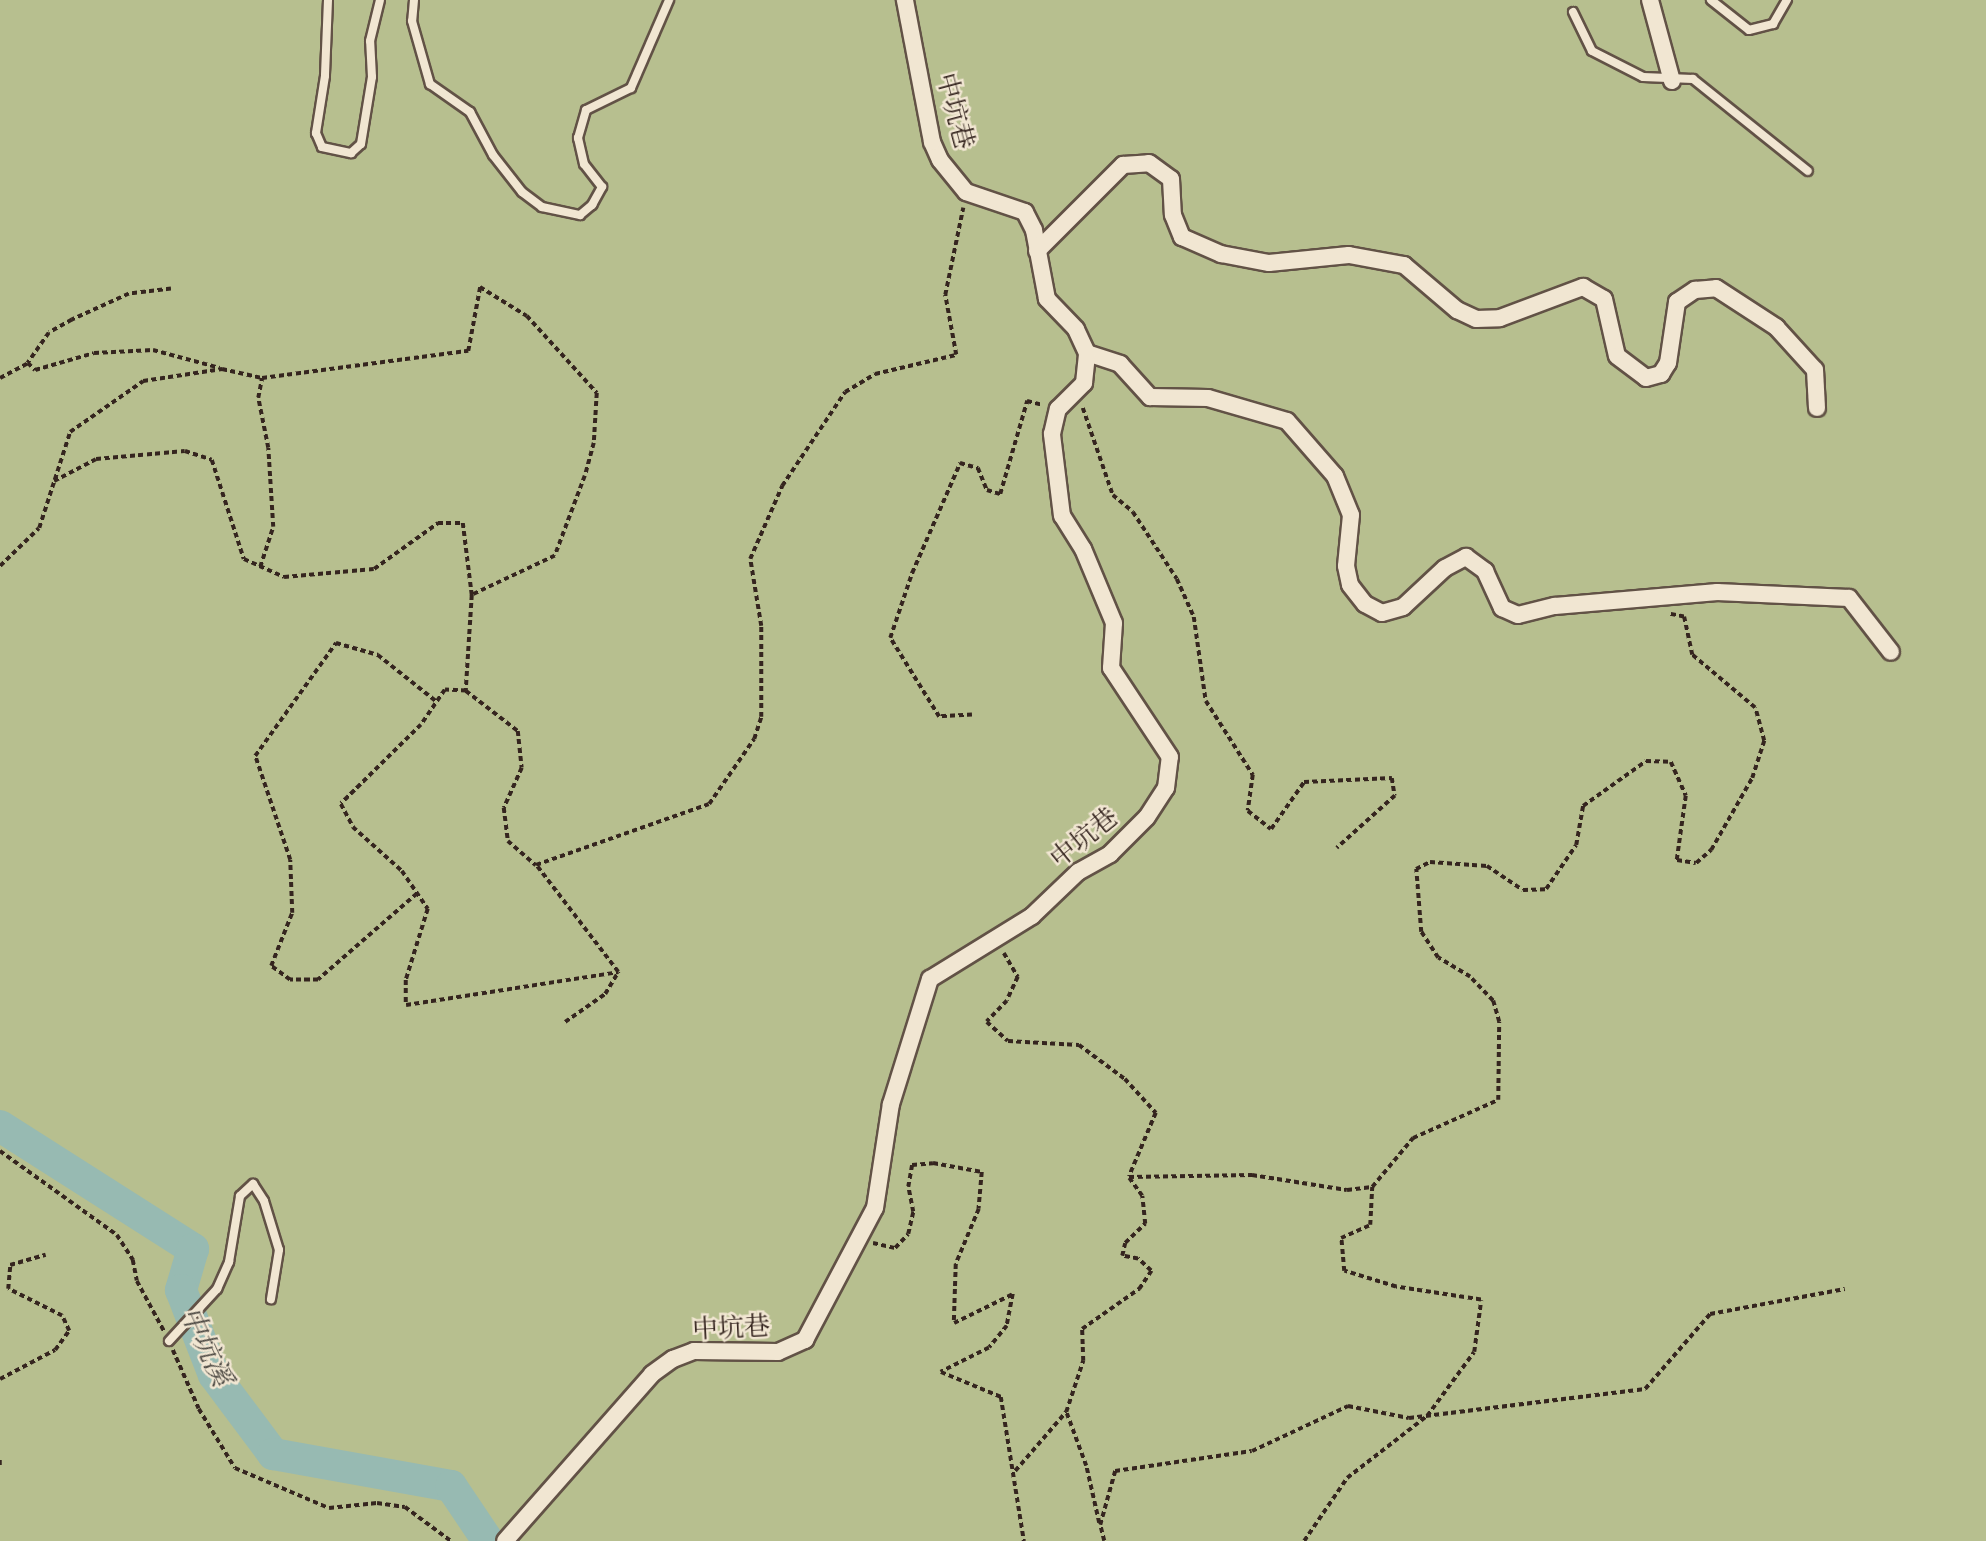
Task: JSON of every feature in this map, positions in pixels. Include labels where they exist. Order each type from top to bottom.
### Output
[{"type":"street","name":"中坑巷","points":[[905,0],[932,142],[951,179],[966,192]]},
{"type":"street","points":[[1650,0],[1672,81]]},
{"type":"street","points":[[1037,251],[1124,165],[1149,163],[1171,179],[1173,215],[1182,237],[1221,254],[1269,263],[1349,255],[1404,265],[1457,310],[1476,319],[1500,318],[1583,287],[1604,299],[1617,356],[1631,371],[1646,377],[1661,374],[1668,363],[1677,302],[1695,290],[1716,288],[1776,327],[1815,370],[1817,408]]},
{"type":"street","points":[[966,192],[1025,212],[1034,230],[1047,299],[1076,329],[1087,353],[1084,383],[1058,409]]},
{"type":"street","points":[[1087,353],[1119,364],[1150,397],[1208,398],[1287,421],[1335,476],[1351,514],[1346,566],[1350,585],[1365,604],[1382,613],[1404,607],[1445,568],[1466,557],[1485,571],[1502,608],[1518,615],[1555,606],[1717,592],[1849,598],[1891,652]]},
{"type":"street","name":"中坑巷","points":[[505,1541],[652,1374],[673,1359],[694,1351],[778,1352],[805,1340],[861,1240],[874,1208],[891,1104],[930,979],[1032,915],[1078,872],[1110,854],[1147,817],[1166,788],[1170,757],[1111,668],[1114,623],[1083,550],[1062,516],[1052,434],[1058,409]]},
{"type":"lane","points":[[328,0],[325,76],[316,133],[322,147],[351,153],[361,144],[372,77],[370,41],[380,0]]},
{"type":"lane","points":[[414,0],[412,21],[430,84],[470,112],[493,155],[522,192],[542,207],[580,215],[592,205],[602,187],[584,164],[578,138],[586,110],[631,88],[668,0]]},
{"type":"lane","points":[[1711,0],[1749,30],[1773,24],[1787,0]]},
{"type":"lane","points":[[1573,12],[1592,51],[1643,77],[1672,81],[1693,79],[1808,171]]},
{"type":"lane","points":[[169,1341],[217,1289],[229,1262],[240,1196],[253,1184],[264,1201],[279,1250],[271,1299]]},
{"type":"path","points":[[536,865],[709,804],[754,739],[761,717],[761,626],[750,559],[782,486],[845,392],[875,374],[956,355],[945,295],[966,192]]},
{"type":"path","points":[[28,363],[35,370],[94,353],[153,350],[262,379],[468,351],[480,287],[527,316],[597,393],[594,443],[555,556],[472,596]]},
{"type":"path","points":[[0,378],[28,363],[49,333],[72,320],[129,294],[171,289]]},
{"type":"path","points":[[0,566],[39,528],[70,432],[143,381],[222,369]]},
{"type":"path","points":[[260,567],[273,527],[268,448],[258,398],[262,379]]},
{"type":"path","points":[[1084,383],[1082,416],[1112,495],[1133,512],[1177,579],[1194,617],[1206,701],[1253,775],[1248,811],[1271,829],[1304,782],[1392,778],[1395,796],[1336,848]]},
{"type":"path","points":[[972,715],[939,717],[890,638],[912,573],[960,463],[978,468],[987,490],[1000,494],[1027,401],[1058,409]]},
{"type":"path","points":[[54,481],[96,458],[185,451],[212,460],[244,559],[284,578],[374,569],[438,523],[463,523],[472,596],[466,691]]},
{"type":"path","points":[[1304,1541],[1347,1479],[1427,1416],[1474,1352],[1481,1300],[1396,1287],[1344,1270],[1341,1238],[1370,1225],[1372,1187],[1413,1138],[1498,1100],[1499,1022],[1493,1001],[1470,977],[1438,958],[1421,932],[1416,869],[1430,862],[1487,866],[1523,890],[1546,889],[1576,845],[1583,806],[1646,761],[1671,762],[1686,796],[1677,860],[1696,863],[1711,850],[1752,778],[1764,741],[1755,708],[1692,656],[1684,617],[1659,612]]},
{"type":"path","points":[[417,894],[318,980],[290,979],[271,966],[292,913],[290,860],[255,756],[336,643],[378,654],[437,702]]},
{"type":"path","points":[[445,690],[466,691],[518,731],[522,768],[504,808],[508,841],[536,865],[618,972],[406,1004],[406,980],[428,909],[401,871],[354,827],[341,804],[421,725],[445,690]]},
{"type":"path","points":[[995,939],[1018,977],[1007,1001],[987,1022],[1009,1041],[1079,1045],[1125,1079],[1156,1113],[1129,1177]]},
{"type":"path","points":[[565,1022],[605,994],[618,972]]},
{"type":"path","points":[[0,1151],[117,1235],[134,1260],[137,1281],[169,1341],[200,1409],[235,1468],[329,1508],[377,1503],[405,1507],[451,1541]]},
{"type":"path","points":[[861,1240],[895,1248],[908,1234],[913,1212],[908,1187],[912,1165],[933,1163],[982,1172],[979,1209],[956,1264],[954,1322],[1013,1294],[1007,1326],[989,1348],[941,1372],[1001,1397],[1015,1471],[1024,1541]]},
{"type":"path","points":[[1129,1177],[1252,1175],[1347,1190],[1372,1187]]},
{"type":"path","points":[[1015,1471],[1066,1412],[1083,1360],[1082,1329],[1139,1289],[1152,1271],[1138,1259],[1122,1256],[1125,1243],[1145,1224],[1143,1196],[1129,1177]]},
{"type":"path","points":[[0,1379],[55,1350],[69,1331],[62,1316],[8,1289],[10,1265],[46,1255]]},
{"type":"path","points":[[1100,1525],[1115,1471],[1252,1451],[1348,1406],[1409,1418],[1645,1389],[1710,1314],[1845,1289]]},
{"type":"path","points":[[1066,1412],[1086,1466],[1104,1541]]},
{"type":"path","points":[[0,1460],[0,1468]]},
{"type":"green space","points":[[0,0],[1986,0],[1986,1541],[0,1541]]},
{"type":"waterway","name":"中坑溪","points":[[0,1126],[193,1249],[181,1290],[214,1375],[273,1454],[451,1486],[488,1541]]}]
